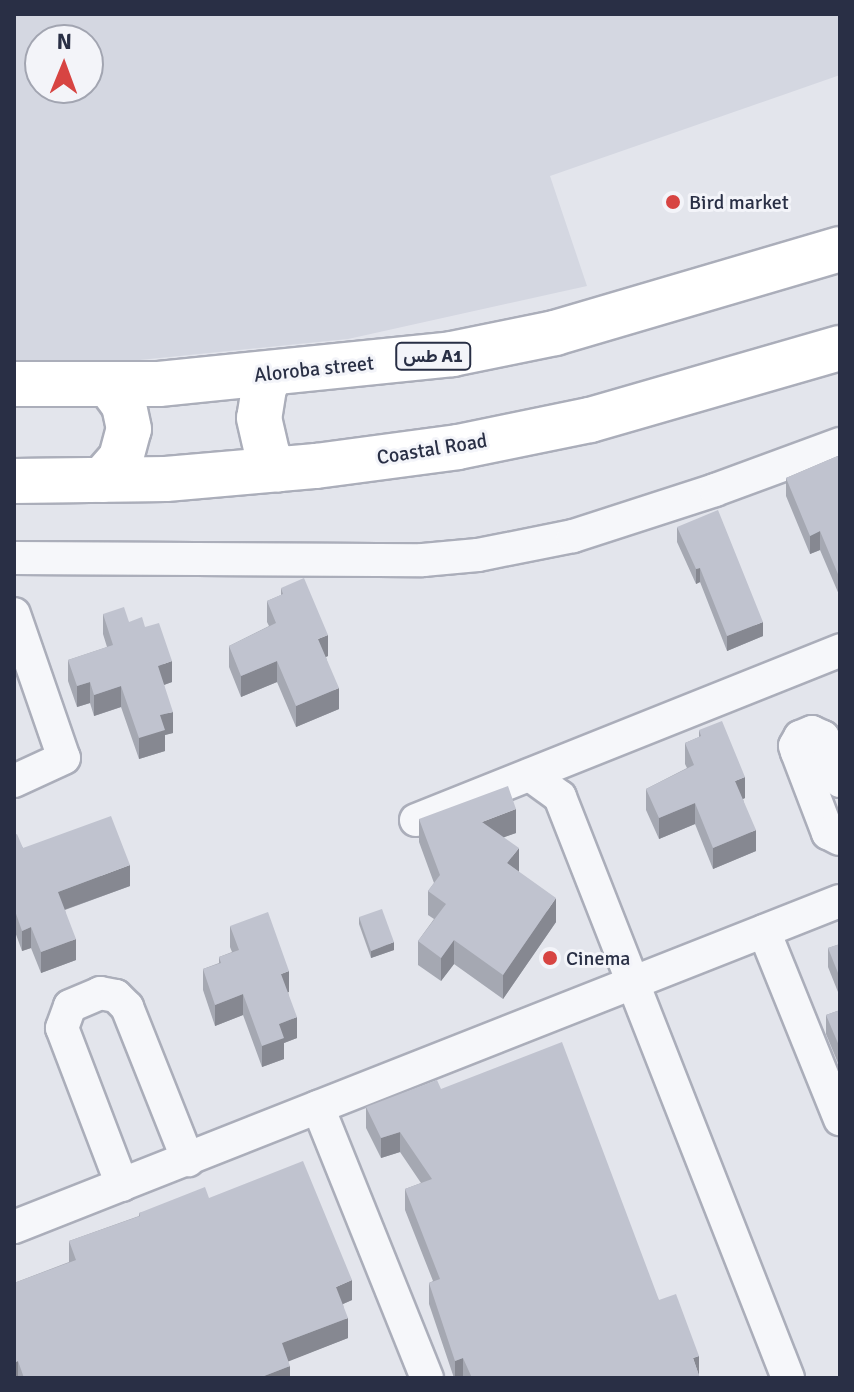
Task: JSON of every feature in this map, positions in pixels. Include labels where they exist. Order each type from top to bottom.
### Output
[{"type":"highway","name":"Aloroba street","points":[[14,384],[159,384],[452,354],[555,333],[840,249]]},
{"type":"highway","name":"Coastal Road","points":[[14,481],[166,479],[458,447],[590,420],[840,348]]},
{"type":"highway","points":[[271,374],[260,403],[259,418],[267,454],[278,469]]},
{"type":"highway","points":[[102,480],[121,458],[129,429],[124,405],[109,384]]},
{"type":"street","points":[[14,558],[423,560],[478,555],[573,536],[715,490],[840,444]]},
{"type":"street","points":[[14,614],[64,758],[14,781]]},
{"type":"street","points":[[416,820],[840,650]]},
{"type":"street","points":[[840,781],[823,737],[812,732],[800,737],[795,746],[828,833],[840,839]]},
{"type":"street","points":[[530,775],[560,797],[630,982],[788,1378]]},
{"type":"street","points":[[14,1227],[840,901]]},
{"type":"street","points":[[764,931],[840,1119]]},
{"type":"street","points":[[122,1185],[62,1028],[70,1006],[100,993],[116,996],[127,1007],[188,1160]]},
{"type":"street","points":[[318,1107],[427,1378]]},
{"type":"shaded area","points":[[14,14],[838,14],[840,75],[550,176],[587,286],[348,339],[120,362],[14,363]]},
{"type":"building","points":[[840,455],[840,579],[820,531],[810,536],[786,478]]},
{"type":"building","points":[[718,510],[763,622],[727,636],[700,568],[696,569],[677,527]]},
{"type":"building","points":[[304,578],[328,635],[318,639],[339,688],[296,706],[277,661],[241,676],[229,646],[276,623],[267,601],[283,594],[281,588]]},
{"type":"building","points":[[124,607],[129,622],[142,617],[145,627],[159,623],[172,661],[158,666],[173,712],[160,715],[165,730],[139,738],[121,686],[94,695],[90,682],[77,686],[68,660],[113,645],[103,614]]},
{"type":"building","points":[[722,721],[745,777],[735,781],[756,830],[713,848],[695,803],[659,818],[646,789],[694,765],[685,743],[701,736],[699,730]]},
{"type":"building","points":[[508,786],[516,809],[482,822],[519,848],[507,863],[556,898],[503,975],[454,940],[441,958],[418,941],[446,904],[428,891],[440,875],[419,819]]},
{"type":"building","points":[[111,816],[130,865],[58,892],[76,939],[41,952],[31,927],[22,931],[14,908],[14,835],[17,834],[23,848]]},
{"type":"building","points":[[382,909],[394,942],[371,951],[359,917]]},
{"type":"building","points":[[268,912],[289,971],[281,974],[297,1017],[279,1024],[284,1038],[262,1046],[243,994],[215,1005],[203,969],[221,963],[219,957],[239,950],[230,926]]},
{"type":"building","points":[[840,944],[840,978],[828,948]]},
{"type":"building","points":[[840,1010],[840,1048],[826,1015]]},
{"type":"building","points":[[562,1042],[659,1300],[676,1294],[699,1356],[693,1358],[700,1378],[472,1378],[463,1358],[455,1361],[429,1283],[440,1279],[405,1189],[432,1179],[400,1132],[381,1138],[366,1107],[437,1080],[441,1089]]},
{"type":"building","points":[[303,1161],[352,1280],[336,1287],[348,1318],[282,1343],[290,1366],[259,1378],[24,1378],[18,1361],[14,1363],[14,1283],[76,1260],[69,1241],[140,1216],[139,1213],[205,1187],[209,1198]]},
{"type":"place","name":"Bird market","points":[[673,202]]},
{"type":"place","name":"Cinema","points":[[550,958]]}]
